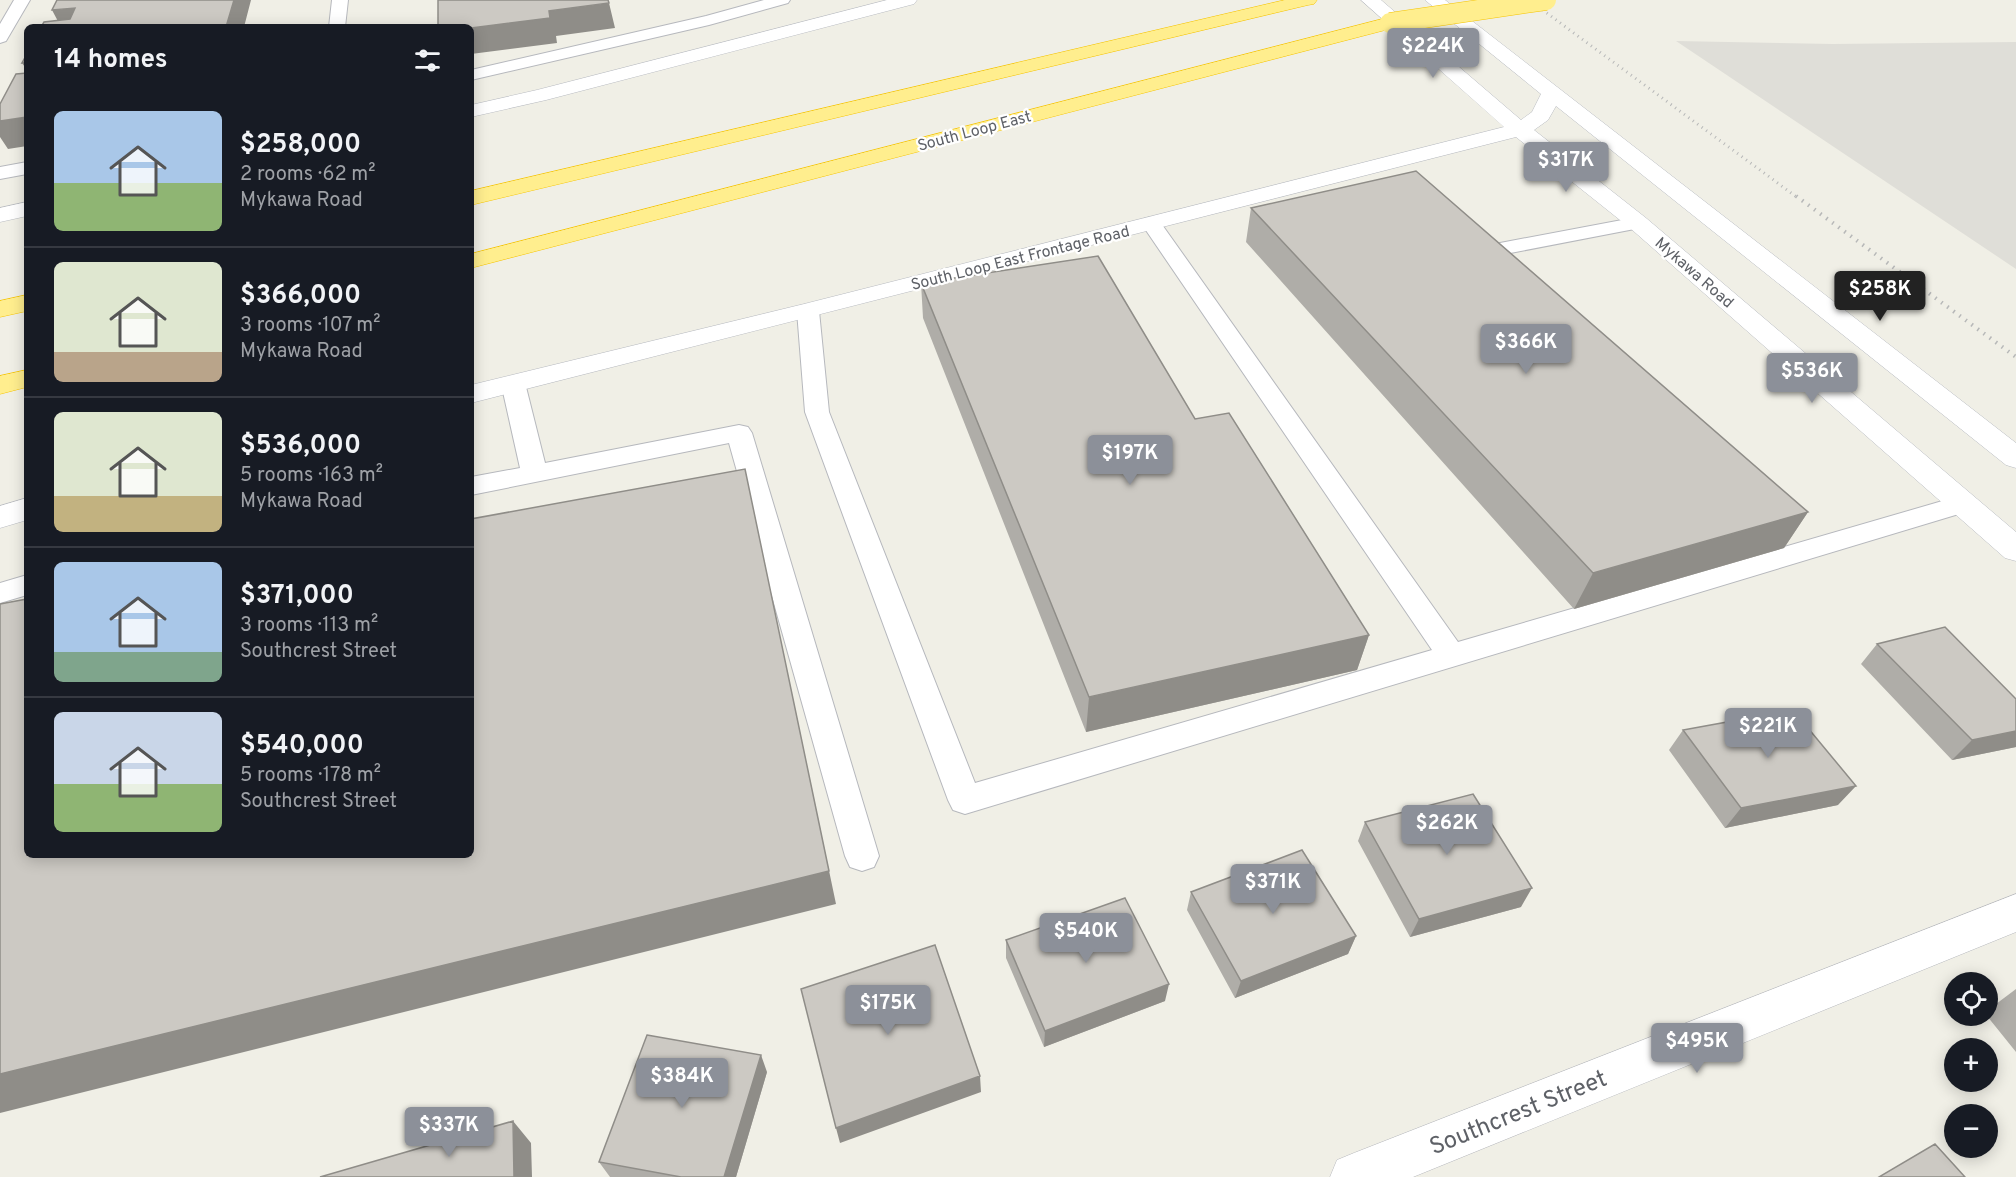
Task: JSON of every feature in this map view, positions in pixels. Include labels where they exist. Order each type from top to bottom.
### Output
[{"type":"highway","points":[[474,197],[1308,0]]},
{"type":"highway","name":"South Loop East","points":[[474,260],[1478,0]]},
{"type":"highway","points":[[1390,23],[1546,0]]},
{"type":"highway","points":[[0,309],[24,304]]},
{"type":"highway","points":[[0,385],[24,379]]},
{"type":"main road","points":[[474,110],[539,96],[908,0]]},
{"type":"main road","name":"Mykawa Road","points":[[1370,0],[1520,130],[1638,223],[2016,550]]},
{"type":"main road","points":[[1434,0],[2016,458]]},
{"type":"main road","name":"South Loop East Frontage Road","points":[[474,393],[1520,130],[1541,116],[1551,94]]},
{"type":"main road","points":[[0,215],[24,210]]},
{"type":"main road","points":[[0,517],[24,510]]},
{"type":"main road","name":"Southcrest Street","points":[[1354,1177],[2016,913]]},
{"type":"lane","points":[[0,38],[22,0]]},
{"type":"lane","points":[[337,24],[340,0]]},
{"type":"lane","points":[[474,74],[707,15],[782,0]]},
{"type":"lane","points":[[0,173],[24,169]]},
{"type":"lane","points":[[1151,223],[1452,656]]},
{"type":"lane","points":[[1501,250],[1638,223]]},
{"type":"lane","points":[[808,311],[817,412],[965,800],[1452,656],[1810,539],[1963,504]]},
{"type":"lane","points":[[513,383],[534,473]]},
{"type":"lane","points":[[474,485],[739,433],[862,856]]},
{"type":"lane","points":[[0,592],[24,586]]},
{"type":"shaded area","points":[[1676,41],[1833,44],[2016,42],[2016,269]]},
{"type":"building","points":[[57,0],[234,0],[227,24],[43,24],[70,19],[75,8],[52,10]]},
{"type":"building","points":[[438,0],[608,0],[609,3],[549,11],[550,18],[474,28],[474,24],[438,24]]},
{"type":"building","points":[[24,73],[24,117],[0,121],[0,104],[16,74]]},
{"type":"building","points":[[1416,171],[1808,512],[1593,573],[1251,208]]},
{"type":"building","points":[[1098,256],[1195,419],[1229,413],[1369,635],[1089,697],[921,283]]},
{"type":"building","points":[[745,469],[829,871],[0,1074],[0,604],[24,600],[24,858],[474,858],[474,518]]},
{"type":"building","points":[[1945,627],[2016,699],[2016,731],[1972,740],[1877,644]]},
{"type":"building","points":[[1793,710],[1856,786],[1741,808],[1683,730]]},
{"type":"building","points":[[1473,794],[1532,888],[1419,919],[1365,822]]},
{"type":"building","points":[[1302,850],[1356,936],[1241,981],[1191,892]]},
{"type":"building","points":[[1125,898],[1169,984],[1045,1031],[1006,940]]},
{"type":"building","points":[[935,945],[980,1076],[836,1128],[801,989]]},
{"type":"building","points":[[647,1035],[761,1055],[724,1177],[681,1177],[599,1162]]},
{"type":"building","points":[[513,1121],[514,1177],[320,1177]]},
{"type":"building","points":[[1935,1144],[1944,1154],[1944,1158],[1948,1158],[1965,1177],[1879,1177]]},
{"type":"railway","points":[[1529,0],[1798,198]]},
{"type":"railway","points":[[1796,196],[2016,357]]}]
